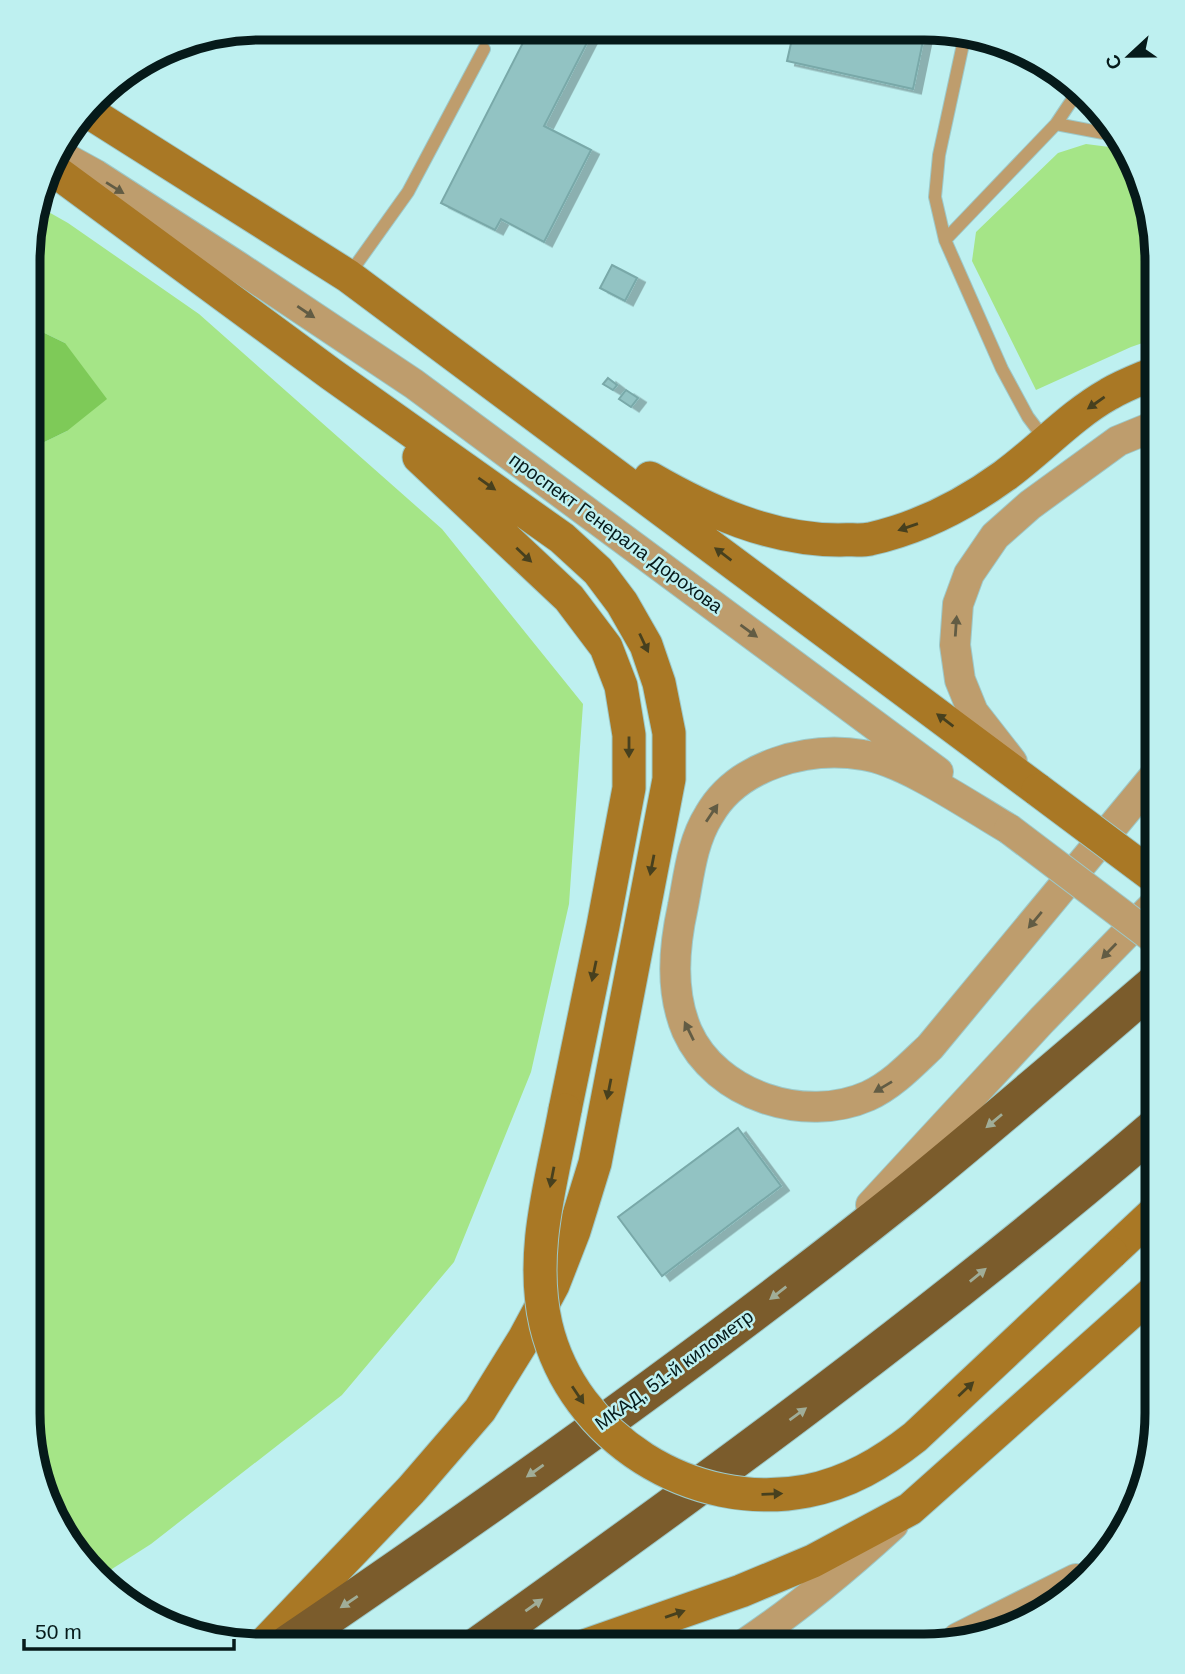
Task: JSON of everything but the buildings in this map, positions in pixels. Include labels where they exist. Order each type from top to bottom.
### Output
[{"type":"highway","name":"МКАД, 51-й километр","points":[[302,1634],[629,1404],[818,1262],[904,1195],[1144,993]]},
{"type":"highway","points":[[494,1634],[821,1397],[973,1280],[1144,1137]]},
{"type":"main road","points":[[95,116],[348,276],[1144,870]]},
{"type":"main road","points":[[59,174],[331,374],[562,538],[598,570],[622,603],[646,645],[659,683],[670,733],[669,779],[595,1163],[574,1231],[553,1285],[524,1339],[480,1410],[411,1490],[274,1634]]},
{"type":"main road","points":[[331,374],[569,598],[606,647],[621,686],[629,735],[629,788],[565,1110],[542,1235],[539,1266],[543,1306],[556,1356],[581,1400],[608,1432],[657,1468],[714,1490],[776,1495],[836,1483],[864,1472],[915,1437],[1144,1222]]},
{"type":"main road","points":[[517,401],[682,497],[748,525],[810,540],[868,539],[912,526],[958,506],[1005,475],[1109,394],[1145,378]]},
{"type":"main road","points":[[618,1634],[813,1561],[910,1509],[1144,1300]]},
{"type":"street","name":"проспект Генерала Дорохова","points":[[66,159],[237,265],[414,384],[905,746],[1009,829],[1144,931]]},
{"type":"street","points":[[1038,790],[1001,750],[973,712],[960,680],[955,645],[958,604],[969,574],[995,536],[1030,505],[1118,441],[1145,430]]},
{"type":"street","points":[[1009,829],[902,768],[865,755],[831,752],[790,759],[758,771],[732,788],[709,814],[694,847],[675,942],[677,996],[688,1032],[707,1060],[738,1087],[773,1103],[808,1108],[839,1105],[868,1096],[897,1078],[930,1047],[1145,788]]},
{"type":"street","points":[[818,1262],[1042,1020],[1144,915]]},
{"type":"street","points":[[761,1634],[789,1615],[849,1566],[910,1509]]},
{"type":"street","points":[[983,1625],[1058,1588]]},
{"type":"lane","points":[[963,44],[939,155],[935,197],[945,240],[1002,369],[1028,418],[1046,441]]},
{"type":"lane","points":[[348,276],[408,192],[484,49]]},
{"type":"lane","points":[[945,240],[1056,124],[1073,99]]},
{"type":"lane","points":[[1056,124],[1104,133]]},
{"type":"green space","points":[[1086,144],[1113,148],[1122,163],[1133,190],[1143,232],[1145,342],[1036,390],[972,261],[976,232],[1058,153]]},
{"type":"green space","points":[[47,211],[199,314],[442,529],[583,704],[569,904],[531,1072],[454,1262],[342,1395],[151,1544],[108,1571],[77,1536],[63,1511],[44,1456],[40,1413],[40,444],[67,431],[65,343],[40,331],[40,261]]},
{"type":"green space","points":[[40,331],[65,343],[107,399],[67,431],[40,444]]}]
